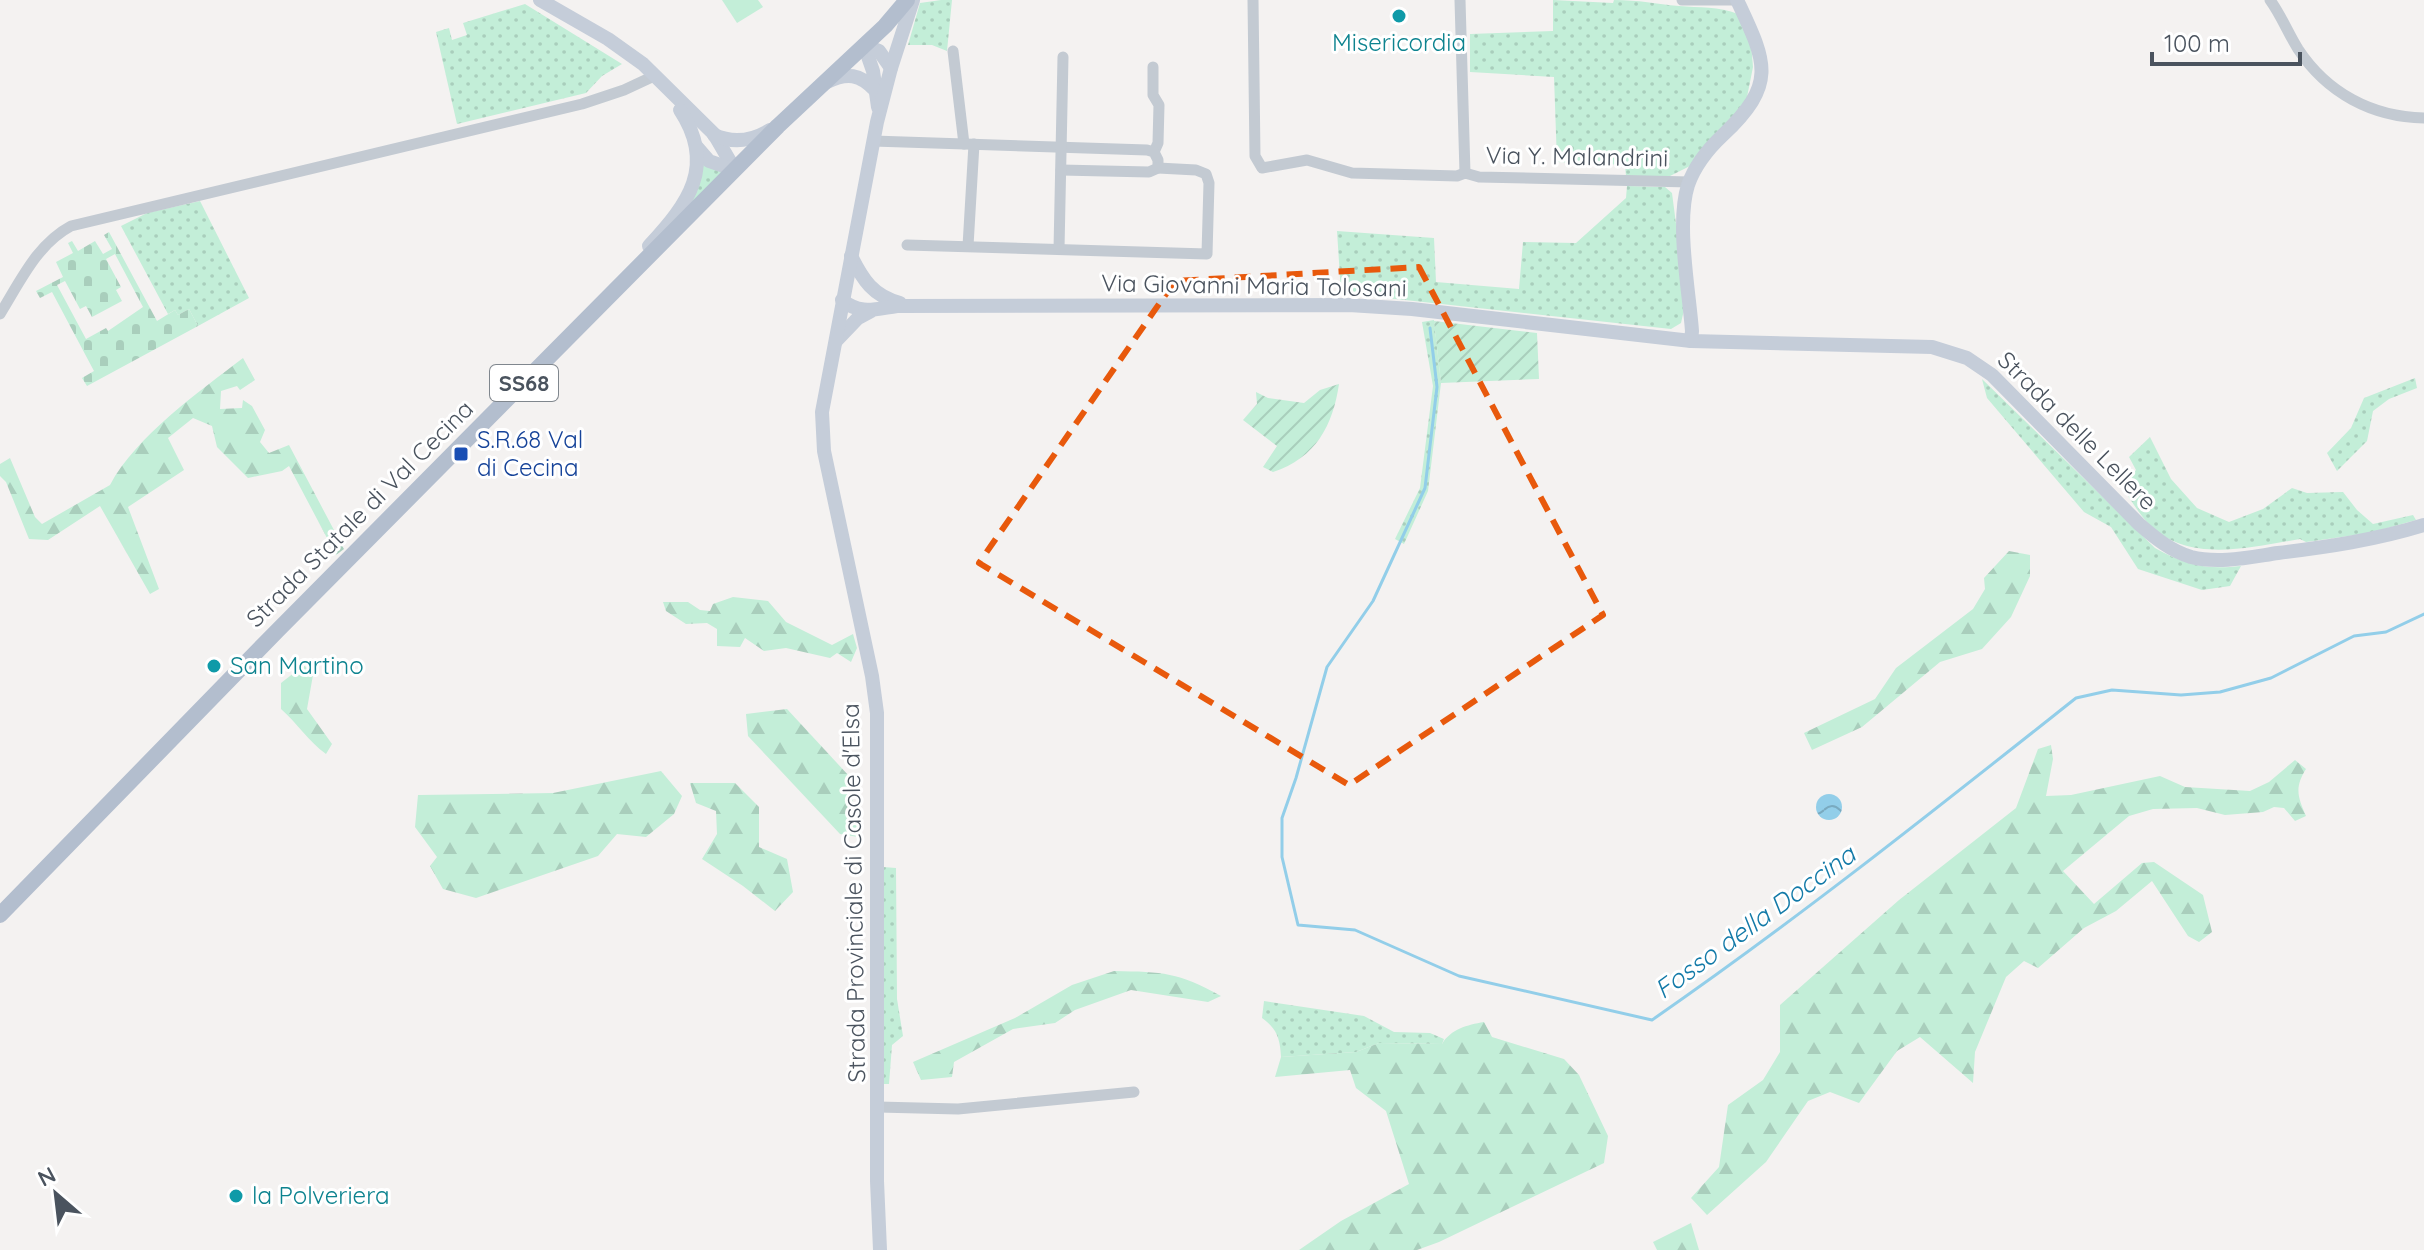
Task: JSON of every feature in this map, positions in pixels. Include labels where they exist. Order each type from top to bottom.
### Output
[{"type":"main road","name":"SS68","points":[[789,115],[907,0]]},
{"type":"main road","name":"Strada Statale di Val Cecina","points":[[0,915],[789,115]]},
{"type":"street","points":[[540,0],[635,58],[714,134],[735,170]]},
{"type":"street","points":[[877,122],[913,0]]},
{"type":"street","name":"Via Y. Malandrini","points":[[1253,0],[1255,156],[1262,168],[1301,160],[1352,173],[1457,176],[1465,173],[1479,177],[1689,182]]},
{"type":"street","points":[[1460,0],[1465,173]]},
{"type":"street","points":[[1682,0],[1734,0],[1758,44],[1763,67],[1761,82],[1749,108],[1703,156],[1689,182],[1683,216],[1691,341]]},
{"type":"street","points":[[2270,0],[2303,56],[2349,100],[2378,111],[2424,118]]},
{"type":"street","points":[[864,45],[879,51],[891,68]]},
{"type":"street","points":[[864,45],[873,71],[877,122]]},
{"type":"street","points":[[953,51],[969,144],[968,246]]},
{"type":"street","points":[[1059,249],[1063,57]]},
{"type":"street","points":[[1153,67],[1153,95],[1159,105],[1158,143],[1154,152]]},
{"type":"street","points":[[819,86],[839,76],[851,75],[864,80],[875,90]]},
{"type":"street","points":[[0,314],[38,253],[50,240],[71,226],[582,104],[612,95],[654,76]]},
{"type":"street","points":[[598,308],[685,204],[696,177],[695,145],[687,122],[666,89]]},
{"type":"street","points":[[714,134],[730,140],[754,138],[789,115]]},
{"type":"street","name":"Strada Provinciale di Casole d'Elsa","points":[[877,122],[822,406],[823,442],[877,713],[880,1250]]},
{"type":"street","points":[[873,141],[1154,152]]},
{"type":"street","points":[[695,145],[709,161],[735,170]]},
{"type":"street","points":[[1154,152],[1158,168]]},
{"type":"street","points":[[907,245],[1207,254],[1209,183],[1206,174],[1196,170],[1158,168],[1144,172],[1061,170]]},
{"type":"street","points":[[851,256],[864,280],[880,296]]},
{"type":"street","name":"Via Giovanni Maria Tolosani","points":[[842,300],[880,296],[911,306]]},
{"type":"street","name":"Via Giovanni Maria Tolosani","points":[[842,300],[858,311],[911,306],[1360,306],[1412,309],[1691,341]]},
{"type":"street","points":[[834,342],[858,318],[872,311]]},
{"type":"street","name":"Strada delle Lellere","points":[[1691,341],[1925,346],[1967,358],[2017,398],[2149,532],[2175,551],[2189,556],[2205,560],[2250,557],[2372,539],[2424,525]]},
{"type":"street","points":[[878,1107],[958,1109],[1134,1092]]},
{"type":"highlighted area","points":[[1419,267],[1603,615],[1349,785],[979,563],[1175,281]]},
{"type":"green space","points":[[722,0],[758,0],[763,7],[737,23]]},
{"type":"green space","points":[[952,0],[947,51],[932,45],[908,45],[920,3]]},
{"type":"green space","points":[[1553,0],[1631,1],[1716,8],[1738,14],[1751,43],[1753,67],[1746,102],[1690,166],[1668,177],[1626,176],[1625,165],[1557,162],[1554,77],[1470,72],[1470,34],[1553,31]]},
{"type":"green space","points":[[525,4],[622,64],[602,76],[586,93],[457,124],[436,32],[449,28],[452,40],[467,35],[463,23]]},
{"type":"green space","points":[[702,160],[724,171],[689,206]]},
{"type":"green space","points":[[1627,186],[1665,187],[1672,193],[1686,301],[1681,323],[1671,329],[1341,293],[1337,231],[1434,238],[1436,282],[1519,289],[1523,242],[1576,243],[1626,198]]},
{"type":"green space","points":[[200,201],[249,298],[198,326],[189,309],[178,315],[175,310],[168,314],[121,226],[147,213]]},
{"type":"green space","points":[[109,232],[157,321],[175,310],[178,315],[189,309],[198,326],[87,386],[82,378],[94,371],[52,292],[40,298],[36,291],[63,277],[56,262],[73,253],[68,243],[72,241],[78,251],[95,241],[103,254],[112,249],[104,235]],"holes":[[[115,254],[143,307],[108,331],[106,328],[86,339],[57,285],[65,281],[80,309],[86,306],[92,317],[122,301],[116,290],[121,287],[106,259]]]},
{"type":"green space","points":[[1434,320],[1441,383],[1428,491],[1404,544],[1395,539],[1420,488],[1433,386],[1422,322]]},
{"type":"green space","points":[[1434,321],[1537,333],[1539,379],[1441,383]]},
{"type":"green space","points":[[243,358],[255,380],[240,390],[237,386],[221,391],[220,409],[242,408],[243,400],[252,406],[265,430],[260,442],[269,453],[289,445],[344,549],[336,555],[289,466],[282,471],[248,478],[217,447],[212,426],[193,418],[168,438],[184,470],[128,507],[159,589],[150,594],[100,506],[48,540],[29,539],[6,482],[0,476],[0,464],[10,458],[35,517],[42,524],[110,485],[121,467],[152,432]]},
{"type":"green space","points":[[2415,378],[2417,388],[2389,399],[2373,411],[2367,441],[2337,471],[2327,453],[2351,428],[2364,398]]},
{"type":"green space","points":[[1982,379],[2155,548],[2196,565],[2241,566],[2230,586],[2202,590],[2138,569],[2111,527],[2084,512],[1987,398]]},
{"type":"green space","points":[[1339,384],[1327,426],[1311,449],[1288,466],[1273,472],[1263,467],[1277,446],[1243,420],[1257,404],[1256,392],[1268,398],[1304,403],[1320,390]]},
{"type":"green space","points":[[2150,437],[2171,479],[2197,508],[2229,522],[2263,509],[2292,488],[2307,493],[2343,492],[2373,524],[2413,515],[2416,520],[2370,533],[2306,542],[2300,539],[2219,550],[2180,544],[2147,522],[2122,487],[2136,470],[2129,457]]},
{"type":"green space","points":[[2009,551],[2030,555],[2030,576],[2011,617],[1982,649],[1940,662],[1862,727],[1812,750],[1804,733],[1875,699],[1896,668],[1973,609],[1985,589],[1984,578]]},
{"type":"green space","points":[[733,597],[768,601],[786,622],[832,645],[853,634],[857,648],[851,662],[837,653],[830,658],[786,648],[764,651],[745,638],[740,647],[717,646],[717,629],[707,623],[686,624],[666,611],[663,602],[688,602],[700,610],[710,611],[713,604]]},
{"type":"green space","points":[[304,665],[313,675],[307,709],[332,744],[326,754],[281,709],[281,683]]},
{"type":"green space","points":[[787,709],[849,776],[858,837],[840,834],[748,736],[746,714]]},
{"type":"green space","points":[[2051,745],[2053,759],[2046,796],[2071,795],[2160,776],[2185,787],[2250,791],[2269,782],[2295,760],[2306,769],[2298,792],[2306,816],[2295,821],[2284,808],[2274,807],[2263,812],[2225,815],[2197,808],[2153,809],[2129,816],[2063,871],[2094,904],[2142,863],[2154,862],[2203,895],[2212,932],[2199,942],[2188,936],[2152,881],[2116,911],[2084,928],[2038,968],[2024,961],[2006,977],[1975,1052],[1973,1083],[1920,1037],[1897,1051],[1859,1103],[1830,1092],[1808,1101],[1766,1162],[1707,1215],[1691,1198],[1719,1167],[1728,1105],[1763,1080],[1780,1052],[1780,1005],[1899,900],[2016,808],[2038,749]]},
{"type":"green space","points":[[661,771],[682,796],[674,814],[646,837],[617,834],[598,856],[476,898],[443,889],[430,866],[437,857],[415,827],[418,795],[553,793]]},
{"type":"green space","points":[[690,783],[735,783],[759,807],[759,847],[787,859],[793,892],[775,911],[702,859],[717,834],[716,811],[696,803]]},
{"type":"green space","points":[[883,867],[896,868],[897,999],[903,1036],[892,1045],[889,1084],[882,1084]]},
{"type":"green space","points":[[1114,971],[1170,975],[1221,996],[1208,1002],[1131,990],[1075,1010],[1055,1023],[1013,1029],[954,1062],[952,1077],[921,1080],[913,1062],[1015,1018],[1072,985]]},
{"type":"green space","points":[[1264,1001],[1364,1016],[1394,1032],[1430,1033],[1444,1039],[1442,1044],[1379,1043],[1356,1052],[1281,1057],[1277,1034],[1262,1018]]},
{"type":"green space","points":[[1484,1022],[1492,1037],[1564,1059],[1579,1075],[1608,1136],[1604,1163],[1417,1250],[1299,1250],[1341,1221],[1409,1184],[1386,1111],[1356,1088],[1350,1070],[1275,1077],[1281,1057],[1356,1052],[1379,1043],[1442,1044],[1455,1031]]},
{"type":"green space","points":[[1691,1223],[1699,1250],[1657,1250],[1653,1242]]},
{"type":"water","points":[[1829,794],[1838,798],[1842,807],[1838,816],[1829,820],[1820,816],[1816,807],[1820,798]]},
{"type":"waterway","name":"Fosso della Doccina","points":[[1430,328],[1437,387],[1425,488],[1373,601],[1327,667],[1282,818],[1282,857],[1298,925],[1355,930],[1459,976],[1652,1020],[1814,903],[2076,698],[2112,690],[2181,695],[2220,692],[2271,678],[2354,636],[2386,632],[2424,614]]},
{"type":"place","name":"Misericordia","points":[[1399,16]]},
{"type":"place","name":"S.R.68 Val di Cecina","points":[[461,454]]},
{"type":"place","name":"San Martino","points":[[214,666]]},
{"type":"place","name":"la Polveriera","points":[[236,1196]]}]
